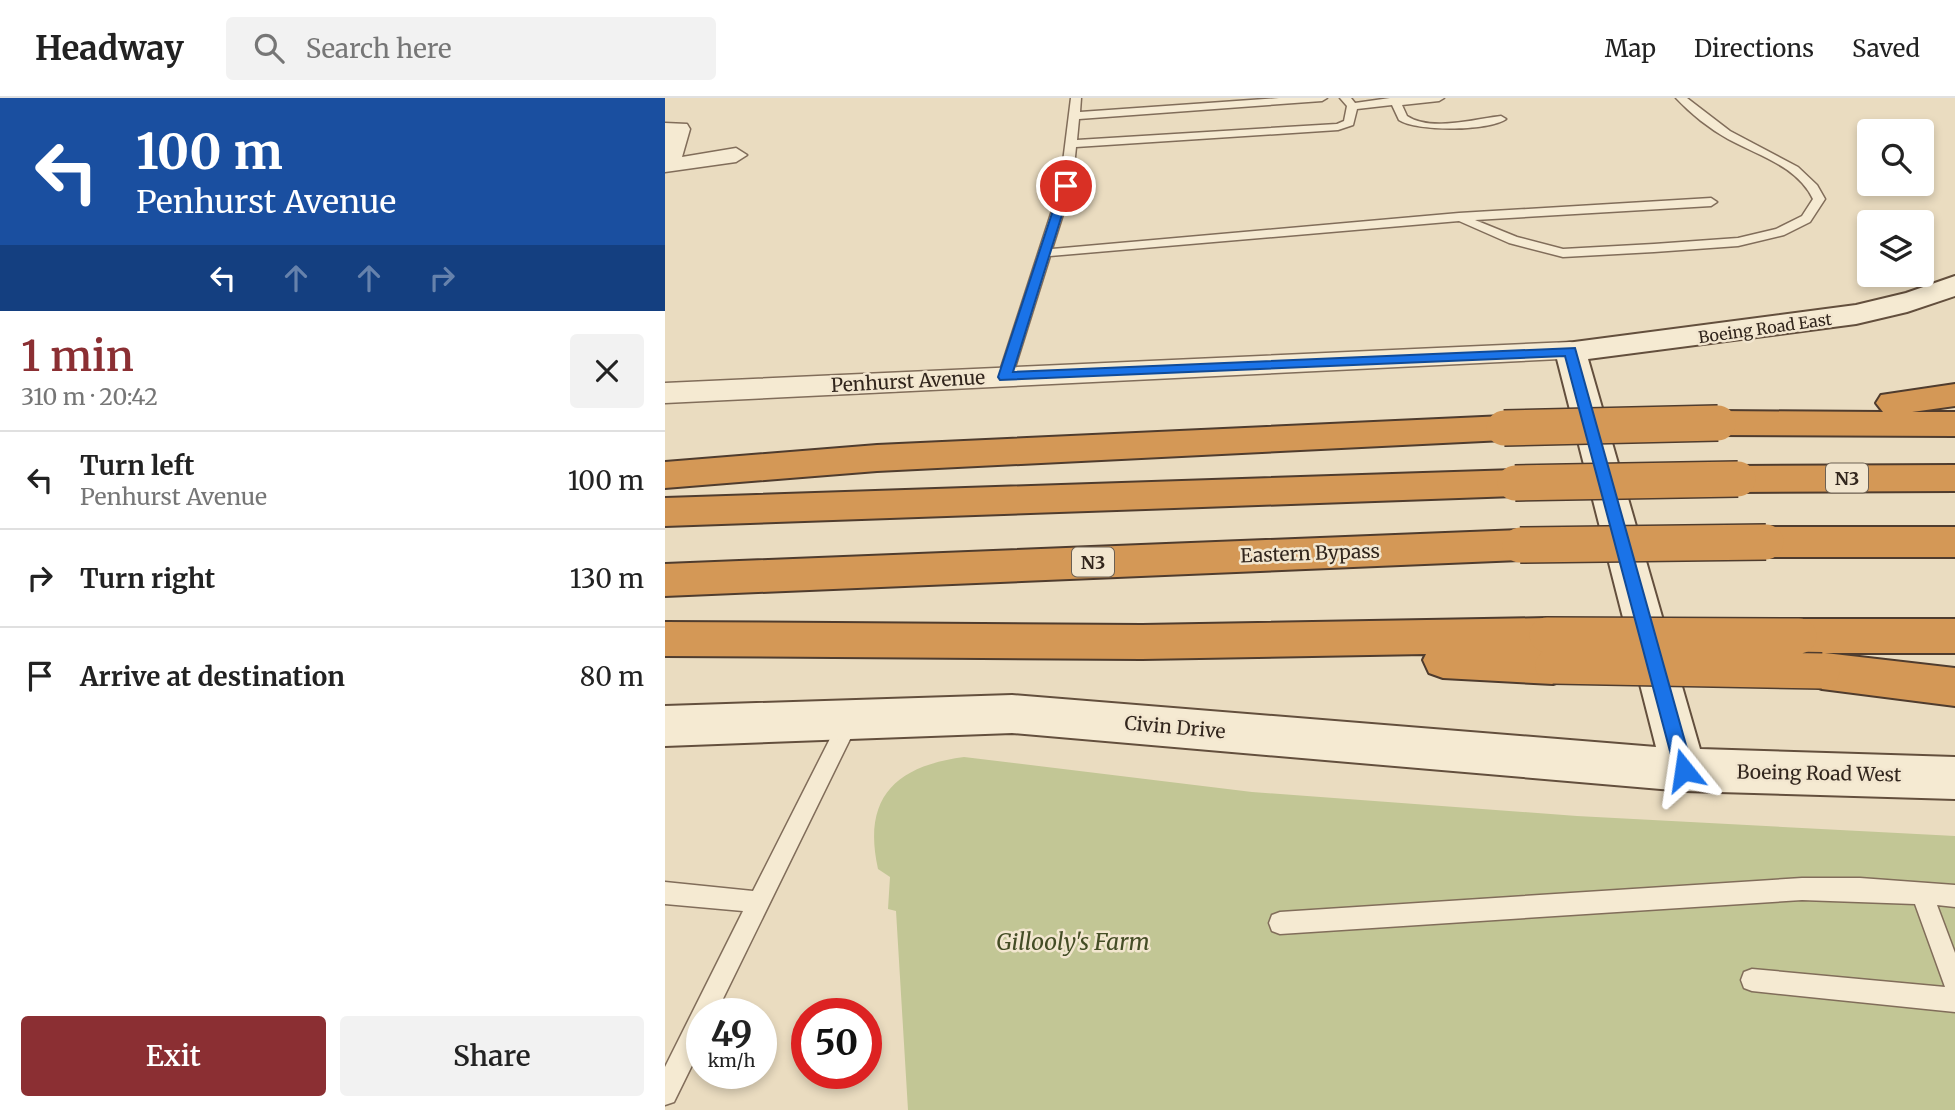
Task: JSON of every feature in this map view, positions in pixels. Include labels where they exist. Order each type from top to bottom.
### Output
[{"type":"highway","points":[[1733,423],[1955,395]]},
{"type":"highway","points":[[665,475],[877,458],[1504,429],[1733,423],[1955,424]]},
{"type":"highway","name":"N3","points":[[665,512],[1515,483],[1955,478]]},
{"type":"highway","name":"Eastern Bypass","points":[[665,580],[1520,545],[1955,542]]},
{"type":"highway","points":[[1550,650],[1800,636],[1955,636]]},
{"type":"highway","points":[[665,639],[1142,642],[1550,650],[1822,671],[1955,687]]},
{"type":"main road","name":"Boeing Road East","points":[[1570,351],[1726,335],[1868,313],[1930,297],[1955,285]]},
{"type":"main road","points":[[1570,351],[1684,770]]},
{"type":"main road","name":"Civin Drive","points":[[665,726],[1012,714],[1684,770]]},
{"type":"main road","name":"Boeing Road West","points":[[1684,770],[1955,778]]},
{"type":"street","points":[[665,129],[679,129],[668,166],[736,155]]},
{"type":"street","name":"Penhurst Avenue","points":[[665,393],[1570,351]]},
{"type":"lane","points":[[1005,377],[1066,186],[1076,98]]},
{"type":"lane","points":[[1074,116],[1322,98]]},
{"type":"lane","points":[[1071,144],[1338,127],[1349,123],[1349,102],[1439,98]]},
{"type":"lane","points":[[1459,217],[1513,240],[1563,253],[1738,242],[1780,232],[1806,219],[1818,199],[1814,185],[1776,159],[1731,136],[1681,98]]},
{"type":"lane","points":[[1395,100],[1403,118],[1411,124],[1426,126],[1500,119]]},
{"type":"lane","points":[[1045,253],[1459,217],[1711,202]]},
{"type":"lane","points":[[711,998],[849,721]]},
{"type":"lane","points":[[1280,923],[1802,889],[1955,896]]},
{"type":"lane","points":[[665,893],[759,902]]},
{"type":"lane","points":[[1922,894],[1955,984]]},
{"type":"lane","points":[[1752,980],[1955,1000]]},
{"type":"lane","points":[[665,1093],[686,1050]]},
{"type":"green space","name":"Gillooly's Farm","points":[[964,757],[1252,792],[1577,816],[1955,836],[1955,1110],[908,1110],[896,911],[888,909],[890,877],[878,869],[874,844],[875,822],[880,804],[889,789],[903,777],[940,761]]},
{"type":"route","points":[[1066,186],[1005,377],[1570,351],[1684,770]]}]
